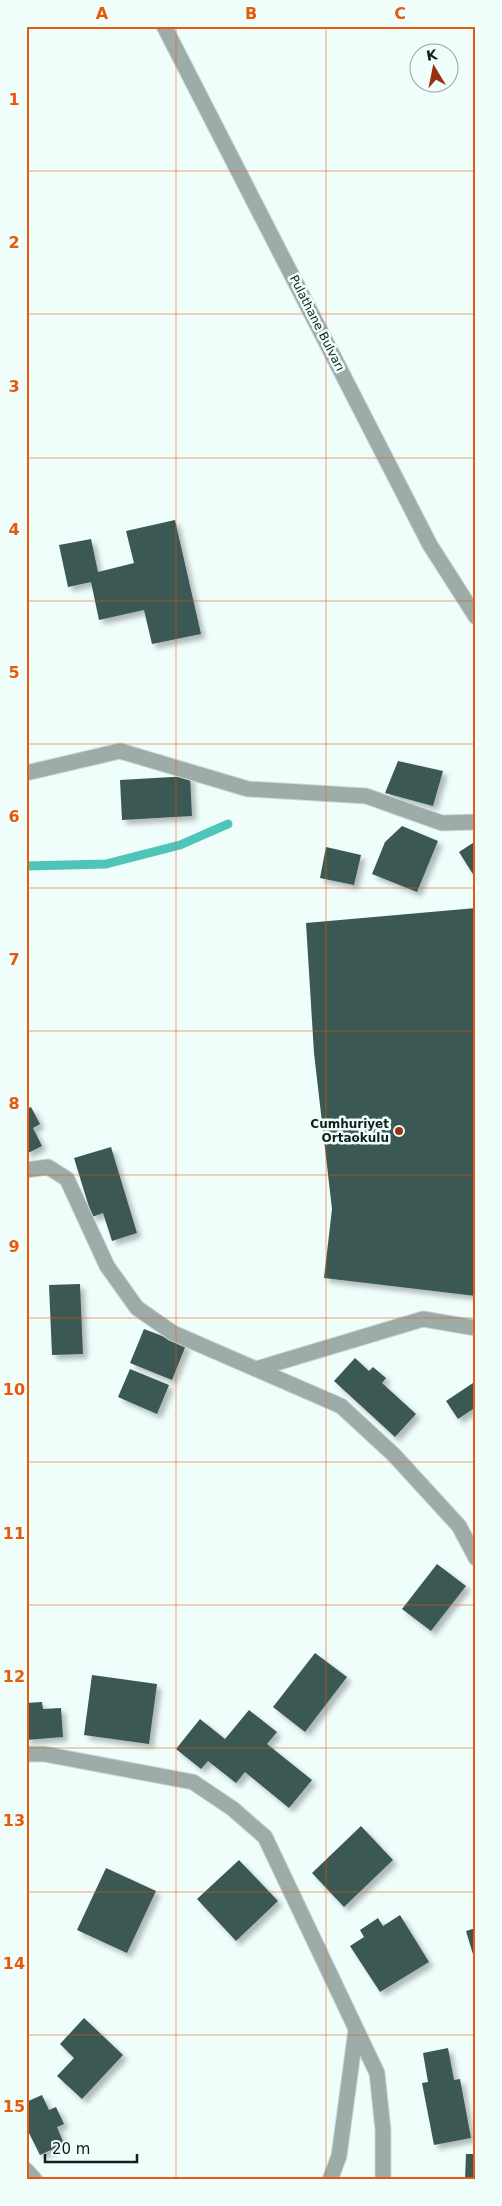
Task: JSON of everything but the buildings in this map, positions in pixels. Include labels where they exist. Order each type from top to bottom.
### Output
[{"type":"street","name":"Pulathane Bulvarı","points":[[164,26],[430,545],[476,617]]},
{"type":"street","points":[[26,773],[120,752],[248,789],[366,796],[442,823],[476,822]]},
{"type":"street","points":[[26,1170],[48,1167],[68,1179],[107,1266],[137,1308],[173,1333],[341,1406],[394,1454],[459,1526],[476,1558]]},
{"type":"street","points":[[256,1370],[423,1319],[476,1328]]},
{"type":"street","points":[[26,1754],[44,1754],[159,1774],[193,1782],[234,1809],[265,1837],[377,2073],[383,2130],[383,2180]]},
{"type":"street","points":[[330,2180],[339,2156],[356,2030]]},
{"type":"street","points":[[26,2170],[35,2180]]},
{"type":"waterway","points":[[26,866],[106,864],[180,845],[228,824]]},
{"type":"place","name":"Cumhuriyet Ortaokulu","points":[[399,1131]]}]
